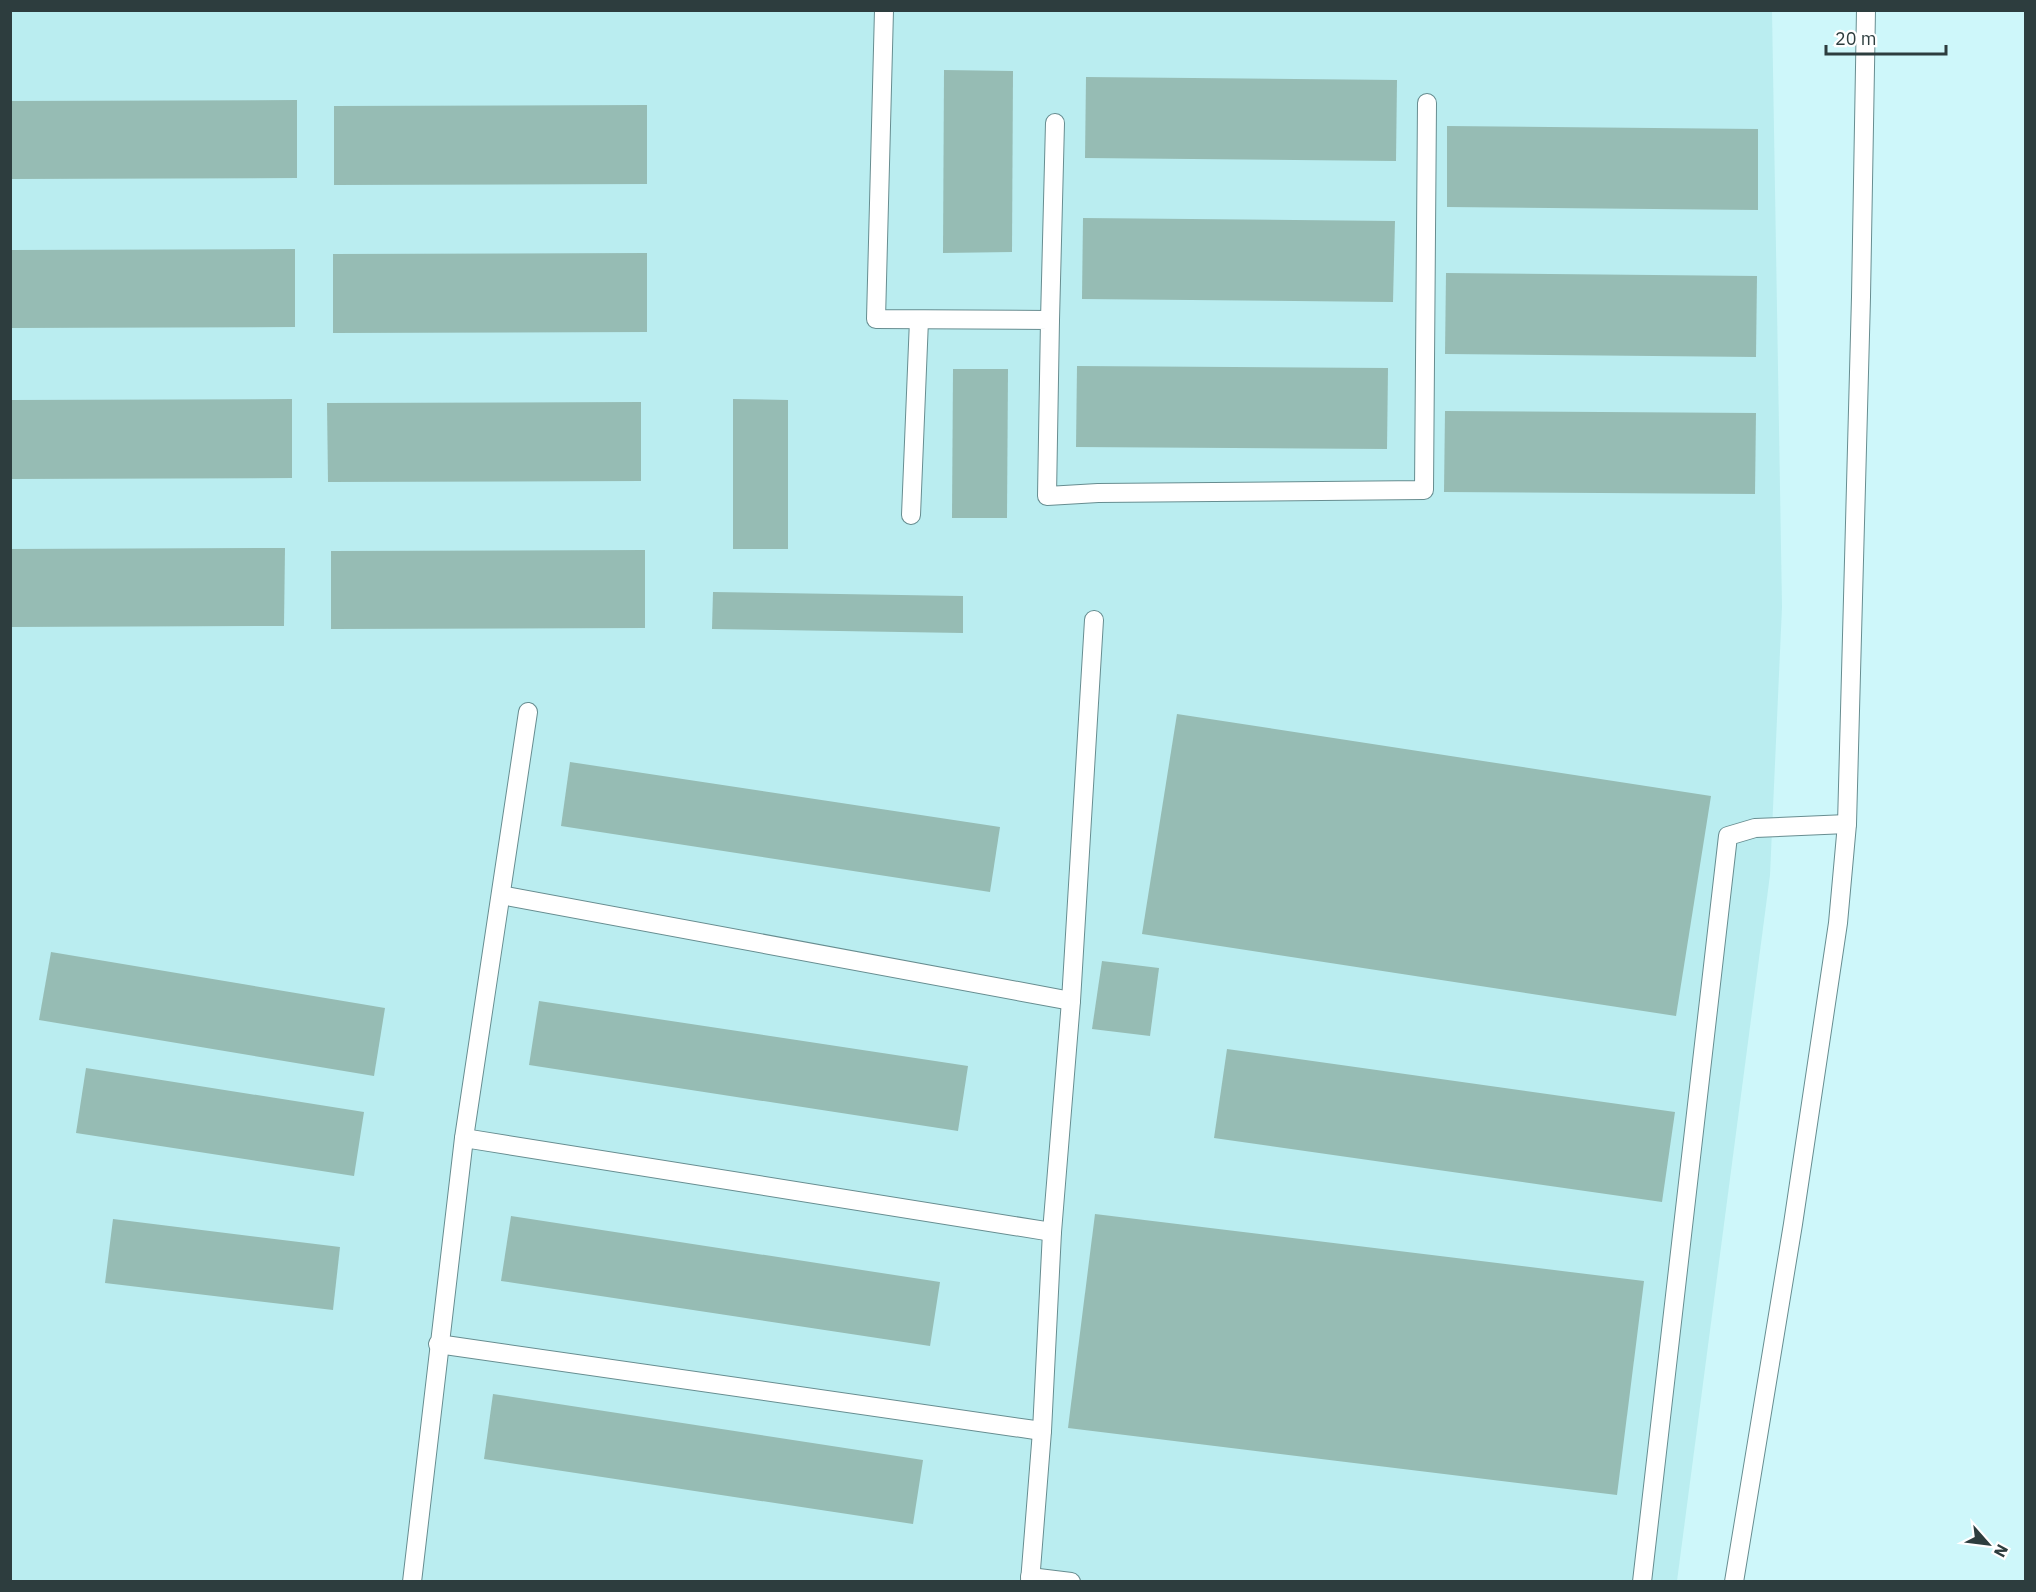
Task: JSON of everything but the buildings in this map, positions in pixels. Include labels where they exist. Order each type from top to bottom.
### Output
[{"type":"lane","points":[[884,10],[876,319],[1050,320]]},
{"type":"lane","points":[[1734,1581],[1793,1224],[1833,958],[1846,824],[1861,297],[1866,10]]},
{"type":"lane","points":[[1055,123],[1047,496],[1098,493],[1424,490],[1427,103]]},
{"type":"lane","points":[[911,515],[919,320]]},
{"type":"lane","points":[[1071,1581],[1030,1579],[1042,1431],[1052,1232],[1071,1001],[1094,620]]},
{"type":"lane","points":[[412,1581],[438,1344],[464,1138],[528,712]]},
{"type":"lane","points":[[1642,1581],[1728,836],[1755,828],[1846,824]]},
{"type":"lane","points":[[501,896],[1071,1001]]},
{"type":"lane","points":[[464,1138],[1052,1232]]},
{"type":"lane","points":[[438,1344],[1042,1431]]},
{"type":"shaded area","points":[[11,11],[1772,11],[1782,607],[1770,875],[1677,1581],[11,1582]]}]
